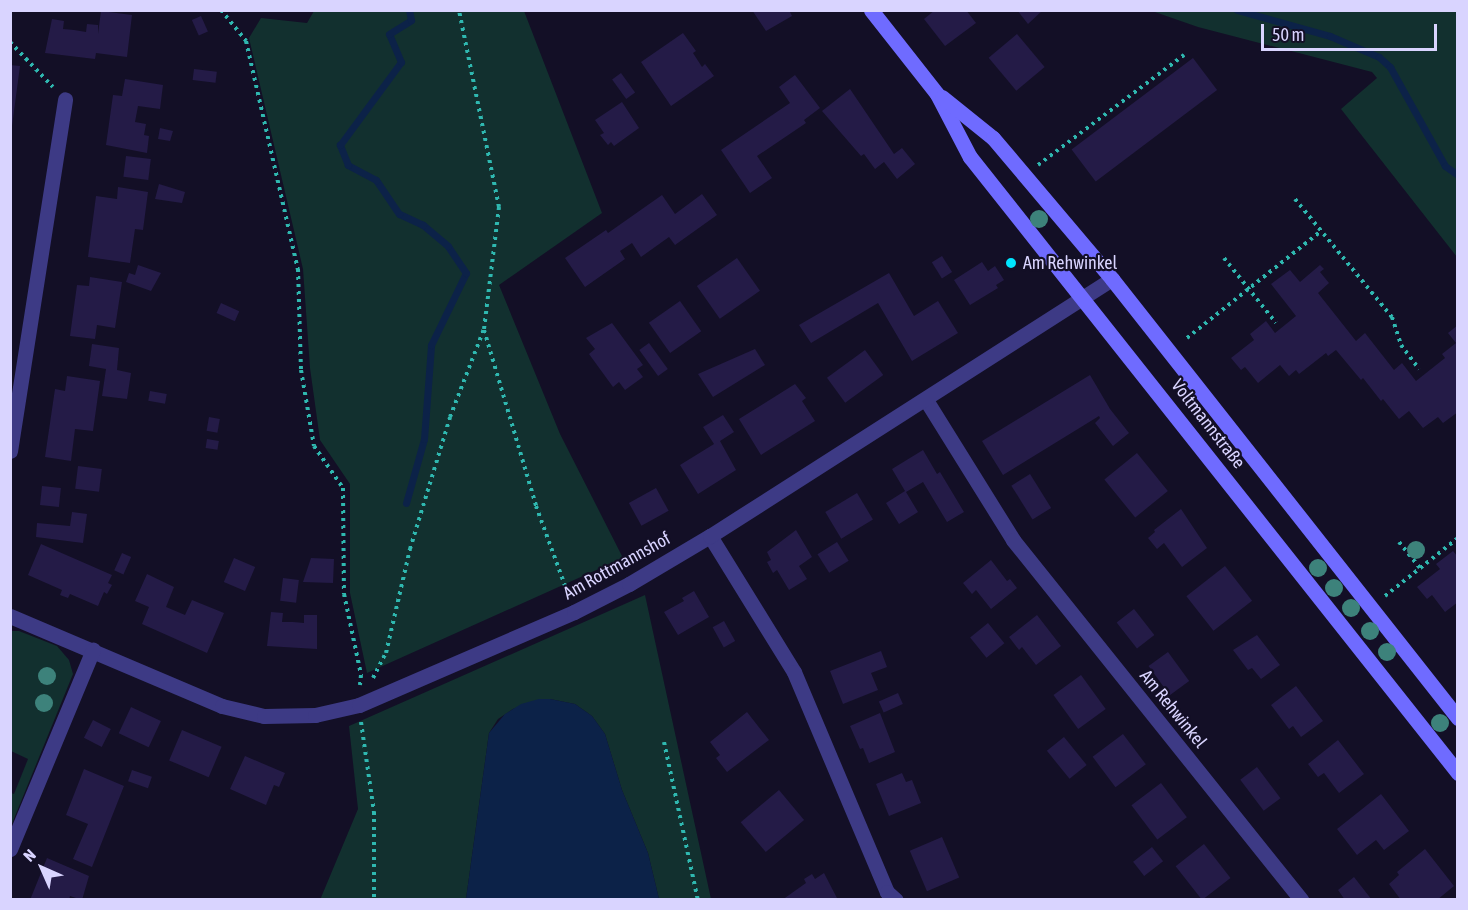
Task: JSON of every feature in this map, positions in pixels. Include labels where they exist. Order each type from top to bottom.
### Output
[{"type":"street","name":"Voltmannstraße","points":[[871,10],[937,94],[970,157],[1458,773]]},
{"type":"street","name":"Voltmannstraße","points":[[937,94],[993,138],[1112,279],[1458,718]]},
{"type":"street","points":[[10,451],[65,99]]},
{"type":"street","name":"Am Rottmannshof","points":[[10,616],[222,706],[264,716],[315,715],[359,705],[574,612],[629,584],[710,536],[926,400],[1112,279]]},
{"type":"street","name":"Am Rehwinkel","points":[[926,400],[1013,540],[1292,897]]},
{"type":"street","points":[[710,536],[794,672],[887,892],[896,900]]},
{"type":"street","points":[[10,849],[93,650]]},
{"type":"path","points":[[222,10],[246,41],[298,269],[301,370],[314,446],[343,489],[344,594],[361,675],[359,705],[374,812],[374,900]]},
{"type":"path","points":[[359,705],[386,653],[410,549],[450,417],[484,329],[499,207],[459,10]]},
{"type":"path","points":[[10,42],[65,99]]},
{"type":"path","points":[[1024,175],[1184,55]]},
{"type":"path","points":[[1294,199],[1392,317],[1401,345],[1419,369]]},
{"type":"path","points":[[1188,338],[1322,231]]},
{"type":"path","points":[[1224,258],[1276,323]]},
{"type":"path","points":[[484,329],[536,507],[574,612]]},
{"type":"path","points":[[1370,607],[1458,538]]},
{"type":"path","points":[[1399,542],[1420,568]]},
{"type":"path","points":[[664,742],[698,900]]},
{"type":"green space","points":[[314,11],[524,11],[602,213],[499,285],[560,434],[623,558],[367,673],[350,593],[350,484],[320,440],[310,368],[303,269],[249,38],[261,18],[307,23]]},
{"type":"green space","points":[[1152,11],[1457,11],[1457,257],[1341,109],[1377,78],[1372,72],[1198,27]]},
{"type":"green space","points":[[645,595],[711,899],[659,899],[648,853],[622,790],[605,734],[592,716],[575,704],[550,699],[531,702],[513,709],[498,719],[489,733],[466,899],[320,900],[358,809],[349,726]]},
{"type":"green space","points":[[11,631],[19,631],[57,646],[69,660],[73,674],[11,826],[11,793],[14,794],[28,759],[11,751]]},
{"type":"water","points":[[539,699],[575,704],[592,716],[605,734],[622,790],[648,853],[659,899],[466,899],[489,733],[505,714],[521,704]]},
{"type":"building","points":[[752,10],[789,10],[792,16],[766,31]]},
{"type":"building","points":[[935,10],[966,10],[976,23],[945,46],[924,19]]},
{"type":"building","points":[[1017,10],[1043,10],[1028,24]]},
{"type":"building","points":[[101,11],[132,15],[127,57],[96,53],[95,59],[45,53],[52,19],[64,21],[63,29],[86,32],[87,24],[98,25],[98,34]]},
{"type":"building","points":[[201,16],[208,32],[199,36],[192,20]]},
{"type":"building","points":[[683,33],[696,51],[693,53],[702,67],[705,64],[714,76],[671,106],[641,62]]},
{"type":"building","points":[[1017,34],[1045,67],[1016,91],[989,58]]},
{"type":"building","points":[[1193,58],[1217,90],[1096,181],[1072,149]]},
{"type":"building","points":[[10,65],[20,66],[12,126],[10,126]]},
{"type":"building","points":[[194,69],[217,72],[215,83],[193,80]]},
{"type":"building","points":[[621,73],[635,92],[626,99],[612,79]]},
{"type":"building","points":[[795,75],[820,108],[804,120],[806,123],[757,156],[772,178],[750,193],[721,150],[790,103],[779,87]]},
{"type":"building","points":[[125,79],[163,85],[160,109],[138,106],[135,122],[146,124],[144,135],[149,136],[147,153],[106,145],[113,95],[122,96]]},
{"type":"building","points":[[850,89],[894,154],[902,148],[915,164],[897,179],[884,162],[875,169],[864,154],[861,156],[822,111]]},
{"type":"building","points":[[622,102],[639,128],[614,146],[611,142],[608,145],[600,135],[604,133],[595,120]]},
{"type":"building","points":[[160,128],[173,131],[170,141],[158,139]]},
{"type":"building","points":[[126,156],[151,159],[148,180],[123,177]]},
{"type":"building","points":[[159,184],[185,192],[182,203],[155,199]]},
{"type":"building","points":[[118,187],[148,192],[143,230],[135,229],[130,263],[88,257],[96,196],[117,199]]},
{"type":"building","points":[[702,194],[717,215],[675,245],[669,237],[641,257],[632,243],[620,251],[625,259],[585,287],[565,258],[606,230],[608,233],[662,195],[675,214]]},
{"type":"building","points":[[942,256],[952,272],[942,278],[932,262]]},
{"type":"building","points":[[737,258],[760,291],[720,319],[697,286]]},
{"type":"building","points":[[982,262],[988,271],[995,266],[1004,280],[996,285],[998,288],[970,305],[954,280]]},
{"type":"building","points":[[138,265],[161,273],[151,291],[126,282],[129,273],[135,275]]},
{"type":"building","points":[[1320,265],[1324,269],[1320,272],[1329,283],[1318,293],[1356,341],[1365,333],[1394,370],[1402,363],[1416,381],[1445,358],[1442,354],[1456,343],[1448,333],[1458,325],[1458,412],[1443,423],[1438,417],[1423,428],[1409,411],[1399,419],[1336,350],[1328,356],[1326,353],[1299,374],[1296,370],[1289,376],[1280,365],[1258,383],[1245,367],[1241,370],[1231,358],[1254,340],[1250,334],[1266,321],[1275,333],[1296,316],[1271,284],[1290,270],[1300,282]]},
{"type":"building","points":[[889,273],[914,316],[938,301],[958,333],[912,361],[878,303],[811,343],[799,325]]},
{"type":"building","points":[[90,277],[122,282],[115,328],[97,325],[95,339],[70,336],[77,285],[89,286]]},
{"type":"building","points":[[680,301],[701,331],[670,353],[649,323]]},
{"type":"building","points":[[221,303],[239,311],[235,321],[217,313]]},
{"type":"building","points":[[612,323],[643,365],[637,369],[643,377],[625,390],[619,382],[613,387],[589,354],[595,349],[586,338]]},
{"type":"building","points":[[649,343],[668,369],[658,376],[639,350]]},
{"type":"building","points":[[92,344],[119,348],[117,370],[131,373],[127,399],[102,396],[106,369],[89,366]]},
{"type":"building","points":[[755,349],[765,365],[713,397],[698,374]]},
{"type":"building","points":[[865,350],[883,375],[845,403],[827,378]]},
{"type":"building","points":[[1090,375],[1110,409],[1129,433],[1113,446],[1095,423],[1100,418],[1099,416],[1003,475],[982,441]]},
{"type":"building","points":[[67,376],[100,381],[93,431],[75,429],[71,461],[45,457],[55,389],[65,391]]},
{"type":"building","points":[[795,384],[806,398],[802,401],[815,421],[761,455],[739,419]]},
{"type":"building","points":[[150,391],[167,394],[165,404],[148,401]]},
{"type":"building","points":[[723,415],[734,432],[720,441],[736,470],[698,494],[680,465],[714,444],[703,427]]},
{"type":"building","points":[[209,417],[220,419],[217,433],[207,431]]},
{"type":"building","points":[[207,439],[219,441],[217,450],[206,448]]},
{"type":"building","points":[[923,450],[937,474],[940,472],[964,512],[947,522],[923,482],[906,492],[918,512],[899,524],[886,503],[905,491],[892,469]]},
{"type":"building","points":[[1137,453],[1168,491],[1135,518],[1104,479]]},
{"type":"building","points":[[78,466],[102,469],[99,492],[75,489]]},
{"type":"building","points":[[1030,474],[1051,508],[1033,520],[1011,486]]},
{"type":"building","points":[[42,486],[61,488],[59,507],[40,505]]},
{"type":"building","points":[[656,488],[669,511],[641,526],[629,503]]},
{"type":"building","points":[[857,493],[873,520],[841,539],[825,512]]},
{"type":"building","points":[[1181,509],[1207,548],[1182,567],[1164,543],[1157,549],[1148,538],[1155,532],[1154,530]]},
{"type":"building","points":[[72,512],[87,514],[83,543],[36,537],[37,523],[70,526]]},
{"type":"building","points":[[796,530],[812,557],[799,566],[807,579],[789,590],[777,570],[773,573],[767,562],[771,560],[767,552]]},
{"type":"building","points":[[837,542],[849,561],[829,573],[817,554]]},
{"type":"building","points":[[41,544],[112,575],[108,583],[112,585],[107,594],[104,592],[98,606],[70,594],[68,598],[60,595],[62,590],[28,575]]},
{"type":"building","points":[[1453,551],[1458,557],[1458,602],[1445,612],[1432,595],[1427,599],[1417,587],[1440,569],[1436,564]]},
{"type":"building","points":[[122,553],[131,557],[123,574],[114,570]]},
{"type":"building","points":[[234,558],[255,567],[245,591],[224,582]]},
{"type":"building","points":[[311,558],[334,559],[333,583],[303,582]]},
{"type":"building","points":[[991,560],[1007,581],[1010,579],[1017,588],[991,609],[976,590],[972,594],[963,583]]},
{"type":"building","points":[[1225,566],[1252,601],[1213,631],[1186,596]]},
{"type":"building","points":[[147,574],[174,587],[166,607],[185,615],[192,600],[224,613],[207,653],[142,624],[149,607],[135,601]]},
{"type":"building","points":[[283,578],[299,580],[296,603],[280,601]]},
{"type":"building","points":[[694,591],[709,617],[678,635],[664,612],[684,601],[682,598]]},
{"type":"building","points":[[1134,609],[1154,635],[1137,649],[1117,623]]},
{"type":"building","points":[[271,612],[283,613],[282,622],[304,623],[304,615],[317,615],[317,649],[267,646]]},
{"type":"building","points":[[1037,615],[1061,646],[1036,665],[1022,647],[1019,650],[1009,637]]},
{"type":"building","points":[[724,621],[735,641],[724,647],[713,627]]},
{"type":"building","points":[[988,623],[1004,643],[986,658],[970,637]]},
{"type":"building","points":[[1257,635],[1280,665],[1261,679],[1252,668],[1248,670],[1233,650]]},
{"type":"building","points":[[881,651],[887,667],[871,673],[878,690],[843,704],[830,671]]},
{"type":"building","points":[[1168,652],[1189,681],[1170,695],[1149,666]]},
{"type":"building","points":[[1081,675],[1106,709],[1078,729],[1053,695]]},
{"type":"building","points":[[1296,686],[1323,721],[1301,737],[1293,726],[1289,729],[1271,705]]},
{"type":"building","points":[[898,693],[903,704],[884,713],[879,702]]},
{"type":"building","points":[[131,707],[161,721],[149,747],[119,733]]},
{"type":"building","points":[[747,712],[769,740],[727,772],[716,758],[720,755],[710,742]]},
{"type":"building","points":[[880,713],[895,752],[869,763],[850,726]]},
{"type":"building","points":[[93,720],[111,729],[102,747],[84,738]]},
{"type":"building","points":[[182,730],[222,747],[209,777],[169,760]]},
{"type":"building","points":[[1123,734],[1146,764],[1116,787],[1093,757]]},
{"type":"building","points":[[1064,737],[1087,765],[1070,779],[1047,751]]},
{"type":"building","points":[[1338,740],[1364,774],[1339,793],[1324,773],[1318,777],[1308,764]]},
{"type":"building","points":[[245,756],[285,773],[279,787],[274,785],[266,805],[230,789]]},
{"type":"building","points":[[1257,767],[1280,798],[1264,811],[1240,780]]},
{"type":"building","points":[[84,769],[124,786],[92,867],[73,859],[88,824],[66,815]]},
{"type":"building","points":[[132,770],[152,777],[148,788],[128,781]]},
{"type":"building","points":[[902,773],[906,782],[912,780],[921,803],[889,816],[876,784]]},
{"type":"building","points":[[1161,783],[1187,817],[1157,840],[1131,805]]},
{"type":"building","points":[[779,790],[804,820],[766,852],[741,822]]},
{"type":"building","points":[[1381,794],[1409,831],[1384,850],[1376,840],[1357,855],[1337,829]]},
{"type":"building","points":[[942,837],[959,878],[927,891],[910,851]]},
{"type":"building","points":[[1204,844],[1230,878],[1202,900],[1176,866]]},
{"type":"building","points":[[1152,847],[1163,861],[1144,876],[1133,862]]},
{"type":"building","points":[[1425,849],[1454,886],[1437,900],[1401,900],[1389,884],[1399,875],[1397,872]]},
{"type":"building","points":[[47,858],[89,876],[82,900],[70,896],[69,900],[30,900]]},
{"type":"building","points":[[824,873],[838,900],[782,900],[806,883],[804,879],[812,874],[815,879]]},
{"type":"building","points":[[1354,877],[1372,900],[1345,900],[1338,890]]},
{"type":"waterway","points":[[406,503],[424,439],[431,345],[466,273],[448,246],[423,225],[399,214],[376,180],[348,165],[340,145],[401,62],[389,34],[411,20],[409,10]]},
{"type":"waterway","points":[[1237,10],[1330,36],[1379,57],[1390,67],[1445,166],[1458,175]]},
{"type":"place","name":"Am Rehwinkel","points":[[1011,263]]}]
